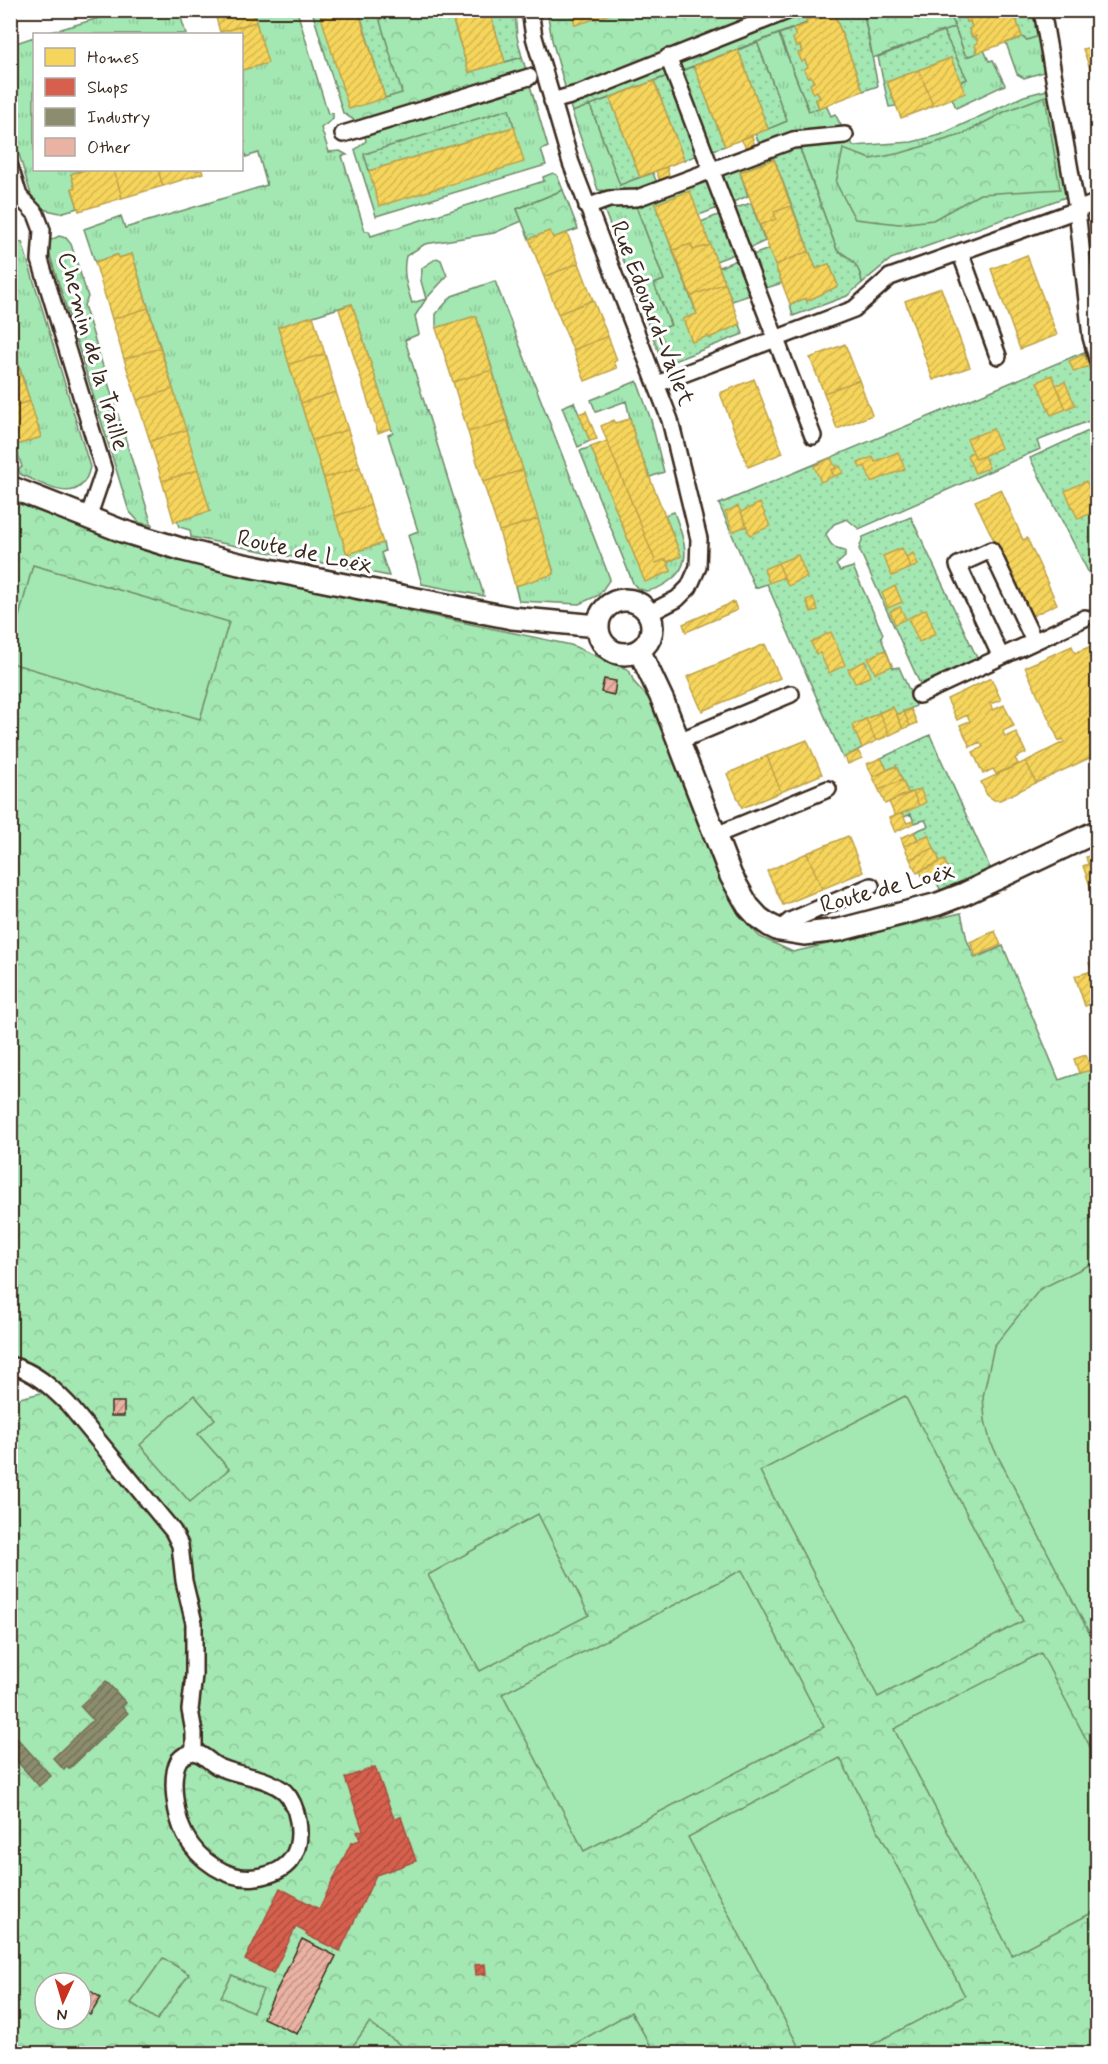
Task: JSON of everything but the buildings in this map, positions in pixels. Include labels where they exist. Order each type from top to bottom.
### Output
[{"type":"street","name":"Rue Edouard-Vallet","points":[[530,10],[534,37],[571,163],[657,384],[676,442],[699,539],[699,559],[695,577],[689,587],[677,599],[648,614]]},
{"type":"street","points":[[552,101],[581,93],[647,68],[668,57],[790,10]]},
{"type":"street","points":[[1042,10],[1077,210],[1091,337],[1098,362]]},
{"type":"street","points":[[668,57],[774,340],[813,436]]},
{"type":"street","points":[[343,134],[529,77]]},
{"type":"street","points":[[587,207],[609,199],[637,198],[793,140],[845,135]]},
{"type":"street","name":"Chemin de la Traille","points":[[10,167],[19,196],[36,214],[42,230],[40,260],[104,471],[88,518]]},
{"type":"street","points":[[657,384],[854,309],[890,277],[1098,202]]},
{"type":"street","points":[[960,252],[998,356]]},
{"type":"street","name":"Route de Loëx","points":[[10,487],[154,542],[239,564],[512,618],[598,626]]},
{"type":"street","points":[[1000,657],[958,565],[991,550],[1034,641]]},
{"type":"street","points":[[630,601],[639,605],[648,614],[650,637],[639,650],[623,654],[614,652],[601,640],[598,626],[603,611],[615,602],[630,601]]},
{"type":"street","points":[[919,695],[1085,618]]},
{"type":"street","name":"Route de Loëx","points":[[639,650],[663,700],[740,895],[759,918],[779,930],[804,934],[839,930],[928,907],[964,894],[1098,831]]},
{"type":"street","points":[[679,741],[791,694]]},
{"type":"street","points":[[716,835],[828,789]]},
{"type":"street","points":[[779,930],[790,921],[871,886]]},
{"type":"street","points":[[10,1365],[29,1371],[55,1390],[173,1531],[180,1545],[184,1581],[194,1623],[194,1675],[190,1710],[195,1752]]},
{"type":"street","points":[[195,1752],[200,1753],[219,1767],[256,1777],[285,1793],[296,1810],[299,1827],[297,1850],[289,1863],[272,1874],[247,1879],[211,1865],[194,1847],[180,1823],[174,1778],[179,1760],[186,1754],[195,1752]]},
{"type":"green space","points":[[390,10],[391,14],[403,11],[450,11],[469,72],[522,57],[527,73],[360,124],[343,113],[312,11]]},
{"type":"green space","points":[[123,11],[179,11],[186,33],[47,33]]},
{"type":"green space","points":[[253,11],[297,11],[328,114],[333,113],[333,119],[321,128],[329,152],[340,151],[347,155],[342,156],[365,231],[369,231],[371,236],[544,181],[543,177],[553,173],[557,175],[563,190],[517,209],[522,221],[494,233],[425,244],[406,256],[405,274],[412,303],[426,299],[415,316],[419,334],[405,340],[484,596],[422,584],[408,535],[418,531],[388,435],[393,433],[352,304],[278,327],[347,554],[383,543],[385,551],[381,553],[389,576],[191,537],[190,530],[179,527],[177,521],[210,511],[132,254],[119,258],[117,255],[95,262],[84,229],[121,216],[125,228],[267,185],[258,153],[246,157],[243,146],[243,70],[267,63]]},
{"type":"green space","points":[[359,11],[377,11],[402,93],[385,98]]},
{"type":"green space","points":[[489,11],[515,11],[517,37],[522,57],[505,62]]},
{"type":"green space","points":[[547,11],[838,11],[572,112],[552,40]]},
{"type":"green space","points":[[863,11],[949,11],[955,27],[873,58]]},
{"type":"green space","points":[[863,11],[878,86],[863,91],[834,13]]},
{"type":"green space","points":[[949,11],[967,11],[964,13],[967,22],[970,21],[972,27],[969,29],[972,37],[976,36],[977,53],[966,57]]},
{"type":"green space","points":[[1013,11],[1032,11],[1039,36],[1027,40],[1022,37]]},
{"type":"green space","points":[[955,27],[966,57],[984,50],[989,61],[993,60],[1005,85],[956,108],[952,98],[964,93],[960,82],[967,79],[943,31]]},
{"type":"green space","points":[[793,29],[796,46],[800,45],[802,52],[799,53],[802,61],[805,60],[808,67],[804,69],[808,77],[811,76],[814,82],[814,92],[817,91],[820,98],[816,100],[819,108],[809,111],[779,34]]},
{"type":"green space","points":[[943,31],[967,79],[960,82],[951,58],[887,82],[896,106],[889,107],[878,57]]},
{"type":"green space","points":[[779,34],[809,111],[826,105],[831,116],[835,114],[844,131],[761,147],[755,134],[787,121],[757,42]]},
{"type":"green space","points":[[1041,35],[1047,71],[1024,78],[1017,74],[1006,43],[1022,37],[1027,40]]},
{"type":"green space","points":[[33,37],[33,171],[82,171],[71,174],[75,188],[72,189],[78,208],[60,213],[42,209],[31,195],[11,127],[10,45]]},
{"type":"green space","points":[[757,42],[787,121],[768,129],[738,50]]},
{"type":"green space","points":[[694,66],[725,146],[710,151],[679,72]]},
{"type":"green space","points":[[669,76],[698,155],[684,160],[654,81]]},
{"type":"green space","points":[[529,82],[548,147],[541,150],[546,165],[376,216],[355,150],[366,141],[364,132]]},
{"type":"green space","points":[[1051,89],[1066,197],[891,259],[862,283],[854,264],[837,250],[799,146],[851,140],[853,146],[912,142],[940,135],[1024,96]]},
{"type":"green space","points":[[1045,96],[1060,189],[980,194],[933,220],[899,224],[855,219],[836,183],[843,149],[871,159],[901,153],[961,135],[1006,111]]},
{"type":"green space","points":[[610,98],[640,177],[620,185],[590,105]]},
{"type":"green space","points":[[590,105],[620,184],[653,173],[658,186],[636,191],[598,190],[572,112]]},
{"type":"green space","points":[[509,109],[514,127],[369,171],[364,154]]},
{"type":"green space","points":[[799,146],[837,250],[854,263],[862,283],[847,296],[793,316],[790,304],[806,298],[807,301],[838,286],[829,264],[816,269],[774,159],[740,172],[748,196],[733,202],[724,178],[719,180],[717,174]]},
{"type":"green space","points":[[706,178],[718,208],[699,215],[655,204],[697,314],[684,319],[692,341],[708,336],[709,338],[740,324],[743,334],[671,362],[659,330],[671,325],[654,284],[664,280],[635,203]]},
{"type":"green space","points":[[563,190],[578,229],[553,238],[550,231],[529,239],[517,209]]},
{"type":"green space","points":[[635,203],[664,280],[655,284],[671,326],[659,330],[667,350],[659,353],[603,207]]},
{"type":"green space","points":[[751,203],[765,241],[748,249],[733,209]]},
{"type":"green space","points":[[723,213],[737,253],[716,261],[701,222]]},
{"type":"green space","points":[[59,236],[66,238],[71,244],[88,297],[84,305],[152,525],[140,523],[129,511],[48,249],[51,240]]},
{"type":"green space","points":[[22,242],[90,467],[85,480],[71,491],[51,488],[20,474],[18,469],[22,467],[15,445],[41,437],[11,340],[10,245]]},
{"type":"green space","points":[[769,249],[782,283],[763,289],[750,256]]},
{"type":"green space","points":[[437,258],[441,260],[447,276],[426,299],[421,281],[422,268]]},
{"type":"green space","points":[[737,260],[750,295],[732,301],[719,267]]},
{"type":"green space","points":[[495,281],[610,579],[599,595],[579,604],[519,601],[515,586],[554,573],[476,316],[436,328],[436,314],[452,296]]},
{"type":"green space","points":[[1084,352],[1097,387],[1097,418],[1037,441],[1040,449],[859,529],[847,519],[834,524],[826,534],[833,546],[845,551],[845,557],[836,565],[840,571],[853,567],[883,634],[881,638],[893,668],[899,667],[916,706],[897,715],[892,707],[853,725],[862,748],[843,758],[767,584],[755,588],[719,504]]},
{"type":"green space","points":[[637,381],[651,420],[664,472],[650,477],[636,443],[626,401],[596,412],[591,400]]},
{"type":"green space","points":[[574,402],[590,441],[578,447],[562,407]]},
{"type":"green space","points":[[1097,427],[1097,589],[1030,458]]},
{"type":"green space","points":[[591,447],[645,581],[671,571],[667,562],[681,556],[665,515],[674,512],[685,547],[685,556],[679,572],[660,587],[646,591],[637,588],[633,583],[580,451]]},
{"type":"green space","points":[[11,498],[35,510],[148,551],[228,573],[571,645],[629,670],[634,682],[649,699],[739,915],[760,937],[793,952],[961,913],[967,940],[975,958],[1003,946],[1059,1080],[1097,1067],[1097,2053],[11,2053],[11,1400],[62,1386],[39,1367],[11,1357]]},
{"type":"green space","points":[[911,517],[978,660],[921,686],[859,549],[863,537]]},
{"type":"green space","points":[[33,565],[229,622],[200,719],[11,663],[11,646]]},
{"type":"green space","points":[[930,735],[990,868],[941,891],[936,881],[950,874],[940,862],[928,835],[918,840],[914,832],[928,826],[925,820],[914,823],[911,814],[904,817],[902,813],[919,805],[913,792],[908,793],[896,766],[887,770],[881,758]]},
{"type":"green space","points":[[1089,1265],[1098,1265],[1097,1648],[990,1441],[983,1397],[994,1346],[1040,1289]]},
{"type":"green space","points":[[194,1395],[215,1419],[198,1434],[229,1469],[190,1502],[140,1445]]},
{"type":"green space","points":[[905,1396],[1023,1621],[878,1697],[760,1471]]},
{"type":"green space","points":[[538,1514],[589,1615],[480,1671],[428,1575]]},
{"type":"green space","points":[[742,1570],[824,1727],[584,1851],[502,1694]]},
{"type":"green space","points":[[1041,1653],[1097,1760],[1097,1910],[1012,1955],[894,1729]]},
{"type":"green space","points":[[840,1758],[965,1996],[856,2053],[802,2053],[688,1837]]},
{"type":"green space","points":[[163,1958],[189,1974],[157,2020],[131,2003]]},
{"type":"green space","points":[[232,1975],[263,1990],[253,2012],[221,1997]]},
{"type":"green space","points":[[631,2012],[655,2053],[559,2053]]},
{"type":"green space","points":[[369,2023],[412,2053],[348,2053]]}]
